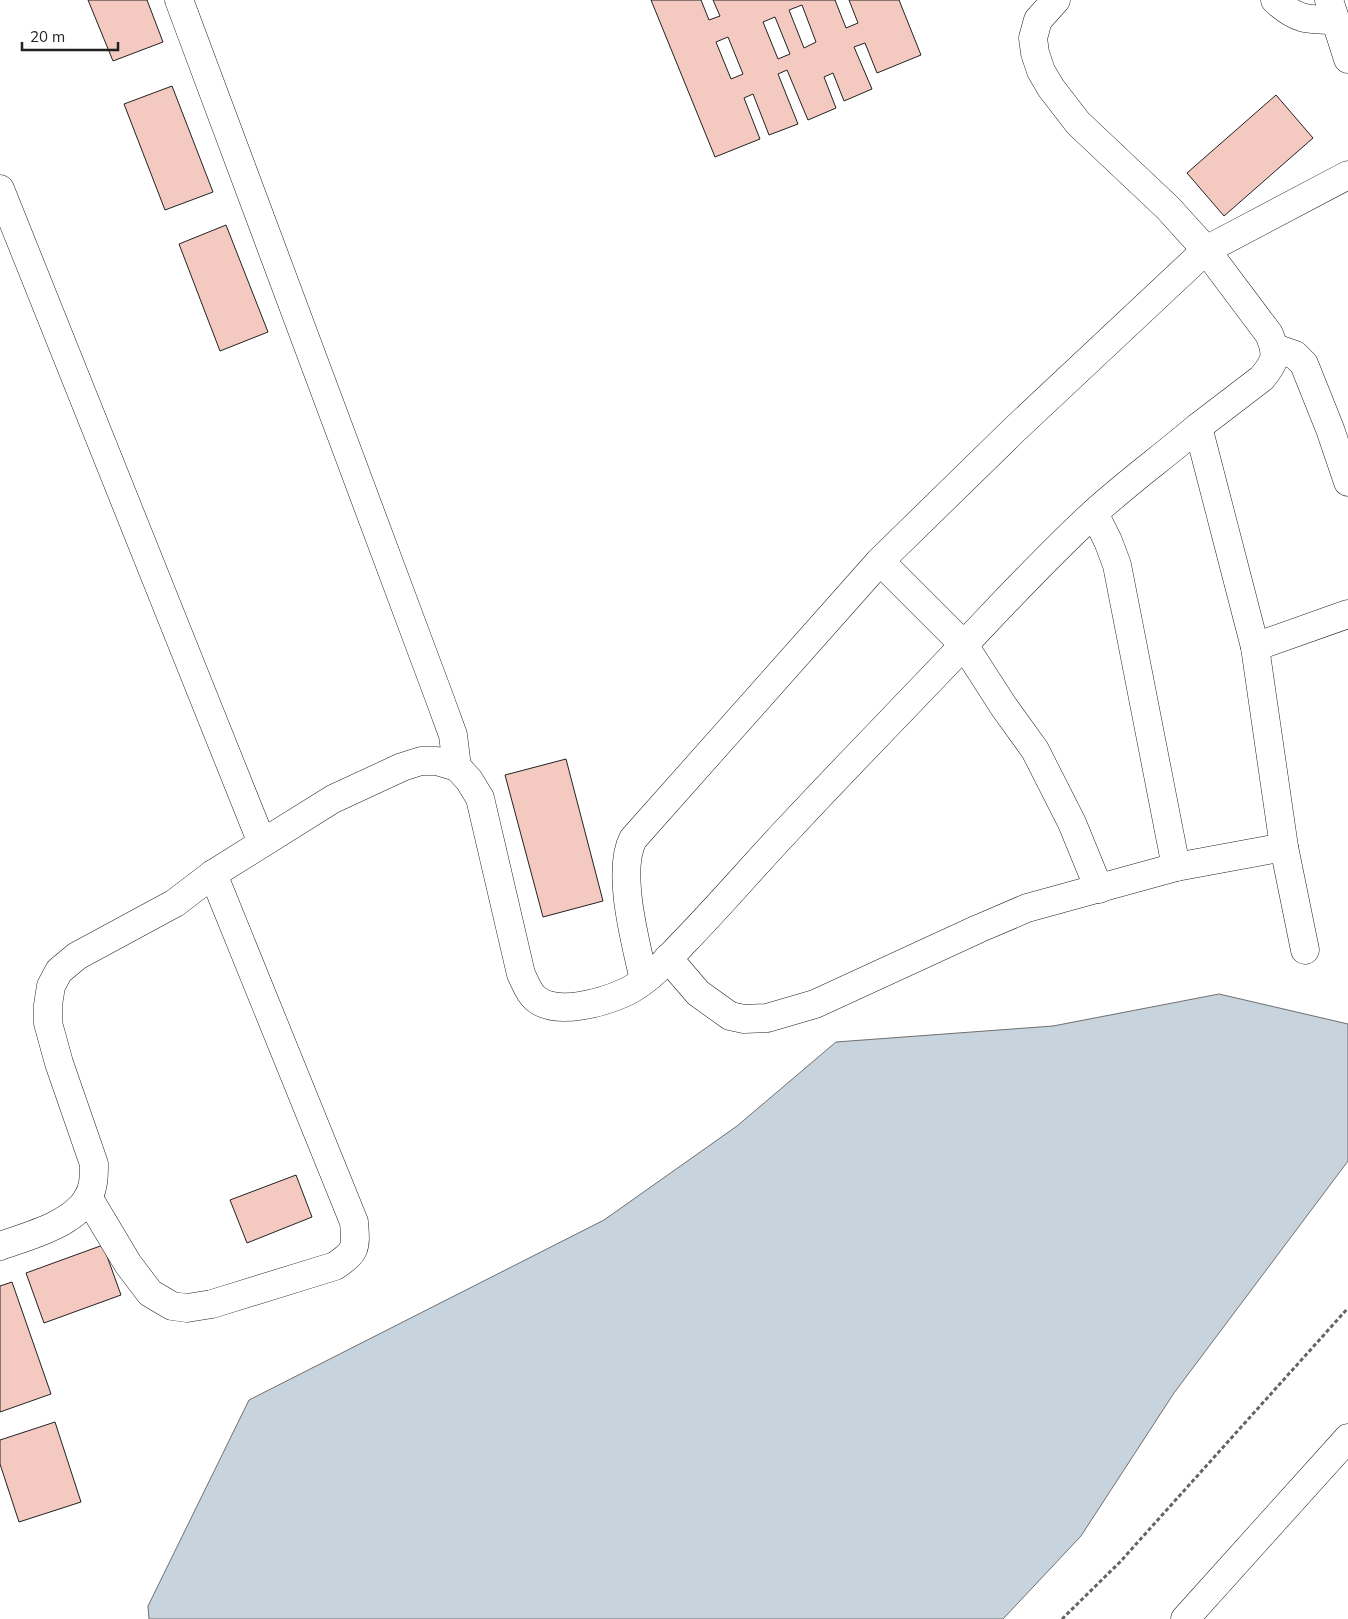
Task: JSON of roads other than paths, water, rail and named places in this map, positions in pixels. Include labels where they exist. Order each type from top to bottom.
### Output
[{"type":"street","points":[[179,0],[438,694],[452,736],[457,767]]},
{"type":"street","points":[[0,1246],[45,1230],[68,1218],[80,1208],[88,1197],[94,1181],[94,1164],[59,1063],[48,1023],[51,986],[59,971],[77,956],[174,903],[213,874],[333,798],[402,767],[421,761],[437,761],[457,767],[470,780],[480,798],[521,974],[533,996],[546,1005],[560,1008],[603,1001],[629,990],[644,980],[668,958],[725,900],[790,826],[1010,597],[1094,513],[1198,427],[1262,378],[1275,359],[1274,348],[1269,334],[1206,250],[1168,208],[1078,123],[1051,88],[1040,70],[1033,38],[1038,20],[1056,0]]},
{"type":"street","points":[[1275,0],[1294,14],[1308,20],[1332,10],[1348,59]]},
{"type":"street","points":[[644,980],[636,945],[627,886],[627,857],[633,839],[880,561],[1013,431],[1206,250],[1348,175]]},
{"type":"street","points":[[0,189],[262,843]]},
{"type":"street","points":[[1274,348],[1295,355],[1304,364],[1317,394],[1348,482]]},
{"type":"street","points":[[1198,427],[1255,647],[1284,848],[1305,950]]},
{"type":"street","points":[[1094,513],[1108,540],[1117,566],[1176,867]]},
{"type":"street","points":[[880,561],[964,645],[1004,707],[1035,750],[1072,823],[1099,889]]},
{"type":"street","points":[[1255,647],[1348,614]]},
{"type":"street","points":[[668,958],[698,993],[730,1016],[744,1019],[767,1018],[815,1004],[970,932],[1027,908],[1176,867],[1284,848]]},
{"type":"street","points":[[88,1197],[128,1264],[150,1293],[172,1306],[187,1308],[212,1304],[335,1266],[349,1256],[356,1244],[354,1222],[213,874]]},
{"type":"street","points":[[1185,1619],[1348,1438]]}]
